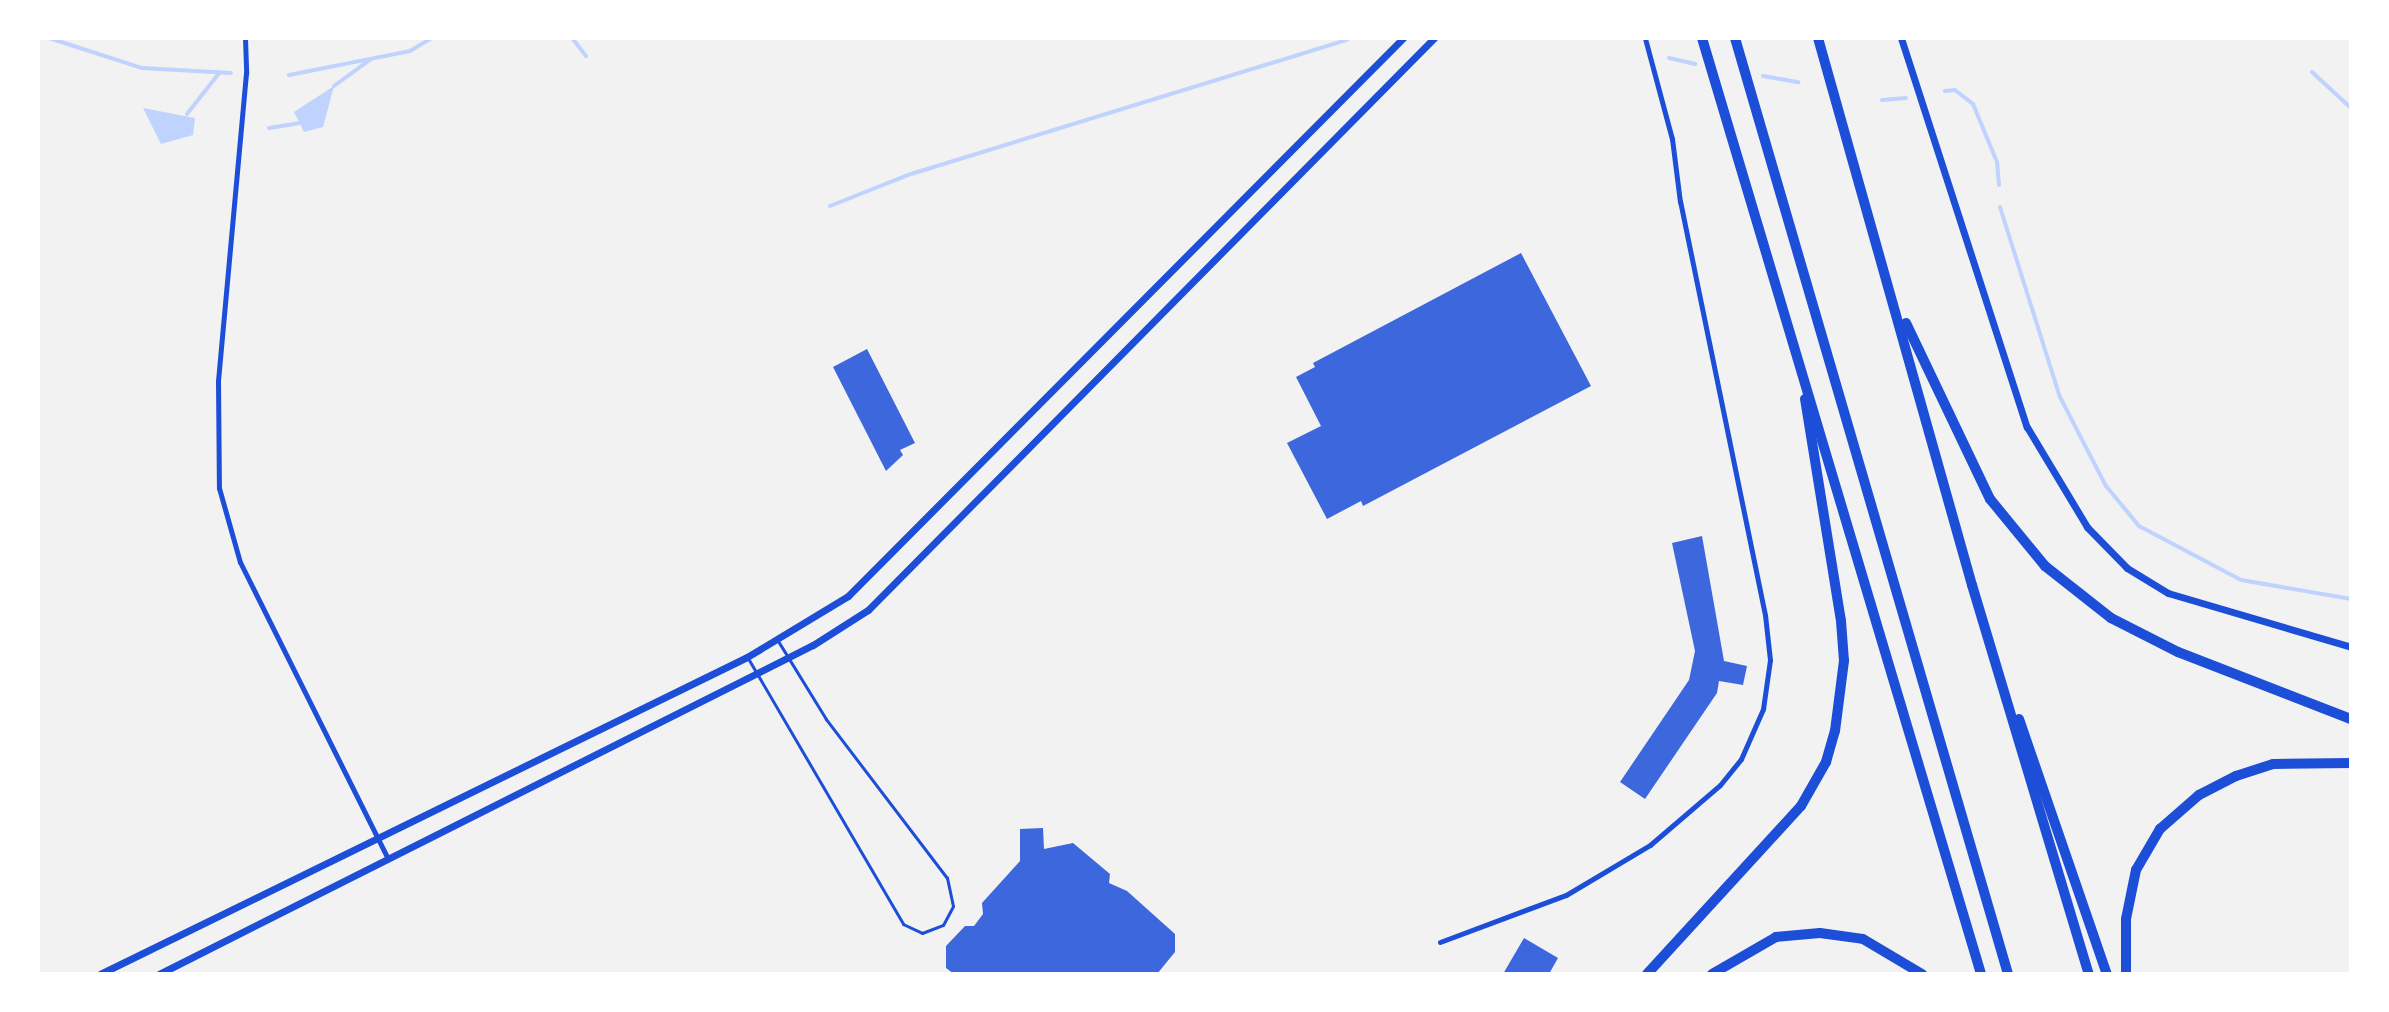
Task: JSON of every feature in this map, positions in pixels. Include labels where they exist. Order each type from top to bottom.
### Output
[{"type":"highway","points":[[1702,38],[1981,974]]},
{"type":"highway","points":[[1735,38],[2008,974]]},
{"type":"highway","points":[[1818,38],[1972,585],[2089,974]]},
{"type":"highway","points":[[1892,292],[1990,499],[2045,566],[2111,618],[2178,652],[2351,719]]},
{"type":"highway","points":[[1647,974],[1801,806],[1826,762],[1835,731],[1844,661],[1841,621],[1799,358]]},
{"type":"highway","points":[[1972,585],[2107,974]]},
{"type":"highway","points":[[2126,974],[2126,919],[2136,870],[2160,829],[2199,795],[2236,776],[2273,764],[2351,763]]},
{"type":"highway","points":[[1712,974],[1776,937],[1820,933],[1863,939],[1922,974]]},
{"type":"street","points":[[245,38],[246,73],[218,381],[219,488],[240,562],[388,859]]},
{"type":"street","points":[[100,974],[747,657],[848,596],[1403,38]]},
{"type":"street","points":[[159,974],[758,673],[868,610],[904,578],[1434,38]]},
{"type":"street","points":[[1440,942],[1566,895],[1650,845],[1720,785],[1741,759],[1763,709],[1770,660],[1765,615],[1680,202],[1672,139],[1645,38]]},
{"type":"street","points":[[1901,38],[2027,427],[2087,527],[2127,568],[2168,593],[2351,647]]},
{"type":"lane","points":[[747,657],[903,924],[915,933],[932,931],[953,906],[947,878],[786,658],[778,640]]},
{"type":"water","points":[[334,86],[323,127],[304,132],[294,112]]},
{"type":"water","points":[[143,108],[195,118],[193,135],[161,144]]},
{"type":"building","points":[[1521,253],[1591,386],[1363,506],[1361,501],[1327,519],[1287,443],[1321,426],[1296,377],[1315,367],[1313,363]]},
{"type":"building","points":[[867,349],[915,443],[900,450],[903,455],[886,471],[833,367]]},
{"type":"building","points":[[1702,536],[1724,661],[1747,666],[1743,685],[1719,681],[1717,693],[1645,799],[1620,782],[1689,680],[1695,651],[1672,543]]},
{"type":"building","points":[[1043,828],[1044,849],[1073,843],[1110,874],[1109,883],[1127,891],[1175,934],[1175,952],[1157,974],[954,974],[946,968],[946,946],[965,926],[974,926],[983,914],[982,903],[1020,861],[1020,829]]},
{"type":"building","points":[[1524,938],[1558,958],[1549,974],[1503,974]]},
{"type":"waterway","points":[[49,38],[142,68],[231,73]]},
{"type":"waterway","points":[[289,75],[410,51],[432,38]]},
{"type":"waterway","points":[[572,38],[586,56]]},
{"type":"waterway","points":[[830,206],[911,174],[1347,40]]},
{"type":"waterway","points":[[1669,58],[1695,64]]},
{"type":"waterway","points":[[334,86],[371,59]]},
{"type":"waterway","points":[[187,114],[220,72]]},
{"type":"waterway","points":[[2312,72],[2351,108]]},
{"type":"waterway","points":[[1763,76],[1798,82]]},
{"type":"waterway","points":[[1945,91],[1955,90],[1973,104],[1997,162],[1999,185]]},
{"type":"waterway","points":[[1882,100],[1906,98]]},
{"type":"waterway","points":[[269,128],[299,123]]},
{"type":"waterway","points":[[2000,207],[2060,397],[2106,486],[2139,526],[2241,580],[2351,599]]}]
